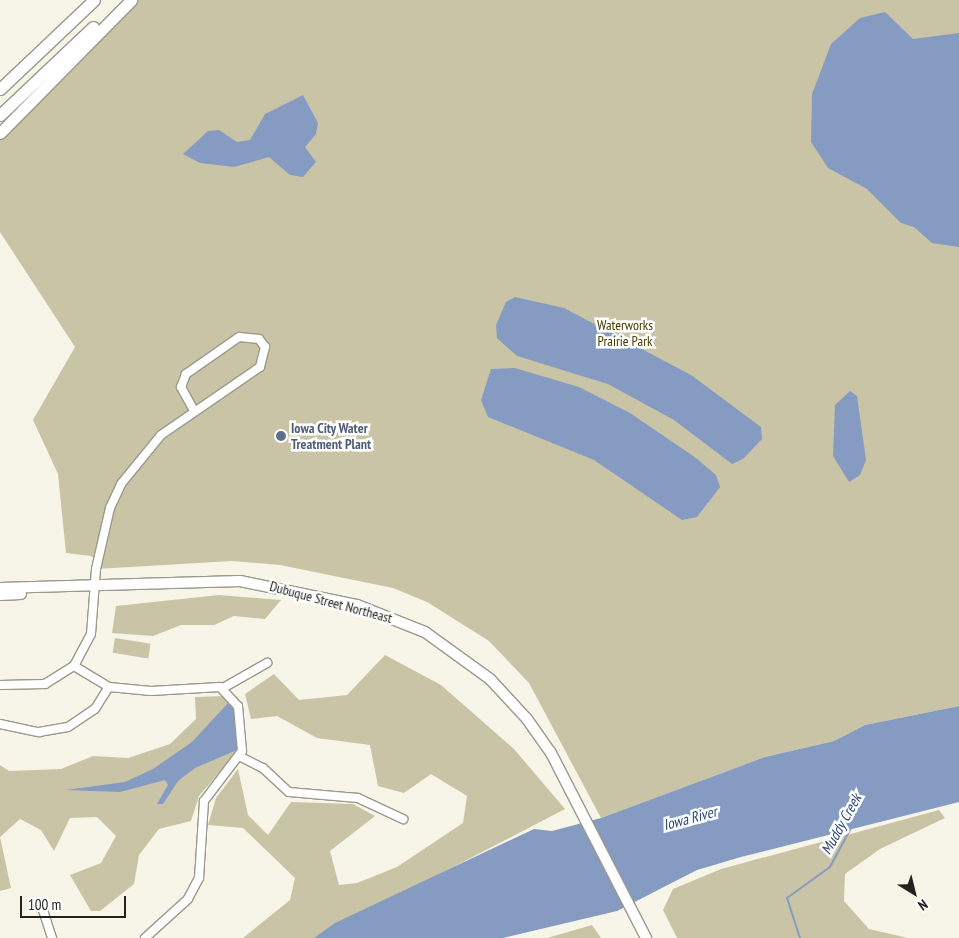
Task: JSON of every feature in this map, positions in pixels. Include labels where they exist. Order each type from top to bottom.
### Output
[{"type":"highway","points":[[0,88],[94,0]]},
{"type":"highway","points":[[0,114],[57,58],[130,0]]},
{"type":"highway","points":[[0,133],[130,0]]},
{"type":"main road","name":"Dubuque Street Northeast","points":[[0,588],[248,582],[299,591],[401,620],[459,653],[506,693],[544,743],[645,936]]},
{"type":"main road","points":[[0,596],[82,586]]},
{"type":"street","points":[[0,685],[45,684],[74,666],[91,634],[93,585],[105,524],[121,484],[161,435],[194,410],[260,366],[265,347],[259,339],[239,337],[186,374],[181,387],[194,410]]},
{"type":"street","points":[[74,666],[109,687],[223,688],[267,662]]},
{"type":"street","points":[[0,724],[39,732],[68,727],[95,709],[109,687]]},
{"type":"street","points":[[145,938],[195,889],[201,861],[204,801],[239,756],[243,741],[239,711],[223,688]]},
{"type":"street","points":[[239,756],[263,768],[289,792],[358,798],[403,819]]},
{"type":"street","points":[[42,907],[52,938]]},
{"type":"green space","name":"Waterworks Prairie Park","points":[[137,0],[959,0],[959,706],[865,725],[834,741],[765,757],[601,818],[529,683],[489,641],[427,602],[393,588],[280,565],[232,561],[96,569],[97,561],[91,556],[66,553],[58,474],[33,420],[75,347],[0,232],[0,133],[111,18]]},
{"type":"green space","points":[[219,595],[281,600],[265,619],[234,616],[214,625],[181,625],[153,636],[112,633],[116,606]]},
{"type":"green space","points":[[115,638],[151,644],[148,658],[113,653]]},
{"type":"green space","points":[[385,655],[441,685],[514,749],[565,809],[317,938],[243,938],[290,900],[295,878],[243,828],[208,825],[216,798],[238,769],[248,815],[268,835],[291,802],[353,804],[375,816],[330,851],[339,885],[357,883],[397,867],[463,823],[467,796],[431,774],[404,793],[378,786],[370,745],[317,738],[277,716],[251,719],[245,694],[274,674],[299,700],[347,695]]},
{"type":"green space","points":[[226,696],[239,749],[199,796],[191,821],[159,829],[139,855],[134,884],[100,911],[91,911],[70,875],[101,863],[116,836],[97,817],[70,818],[54,851],[41,830],[20,819],[0,837],[0,765],[9,771],[61,769],[93,756],[128,758],[170,744],[196,719],[195,697]]},
{"type":"green space","points":[[939,810],[945,818],[880,849],[845,874],[844,901],[869,929],[908,938],[677,938],[663,910],[673,889],[721,869]]},
{"type":"green space","points":[[0,837],[11,888],[0,891]]},
{"type":"green space","points":[[592,925],[601,938],[547,938]]},
{"type":"water","points":[[885,12],[913,39],[959,33],[959,247],[932,243],[914,227],[901,223],[867,189],[828,168],[811,142],[812,94],[831,44],[860,18]]},
{"type":"water","points":[[303,95],[318,123],[316,134],[305,147],[316,162],[303,177],[290,175],[269,157],[234,167],[200,163],[183,154],[208,131],[219,130],[237,142],[250,140],[265,114]]},
{"type":"water","points":[[515,297],[564,308],[691,375],[761,427],[762,439],[743,459],[732,464],[674,420],[608,384],[517,356],[497,338],[496,325],[506,302]]},
{"type":"water","points":[[515,368],[579,387],[630,413],[696,458],[716,475],[720,487],[697,517],[682,520],[594,460],[488,417],[481,400],[491,369]]},
{"type":"water","points":[[850,391],[857,396],[866,460],[860,475],[849,482],[833,456],[835,405]]},
{"type":"water","points":[[228,703],[236,712],[239,749],[195,768],[178,781],[163,804],[157,804],[168,785],[165,780],[120,792],[66,790],[125,782],[153,769],[192,742]]},
{"type":"water","name":"Iowa River","points":[[959,706],[959,802],[741,857],[697,870],[617,911],[503,938],[314,938],[335,923],[534,829],[552,831],[601,818],[765,757],[834,741],[865,725]]},
{"type":"waterway","name":"Muddy Creek","points":[[800,938],[787,898],[830,867],[851,828]]},
{"type":"place","name":"Iowa City Water Treatment Plant","points":[[281,436]]}]
